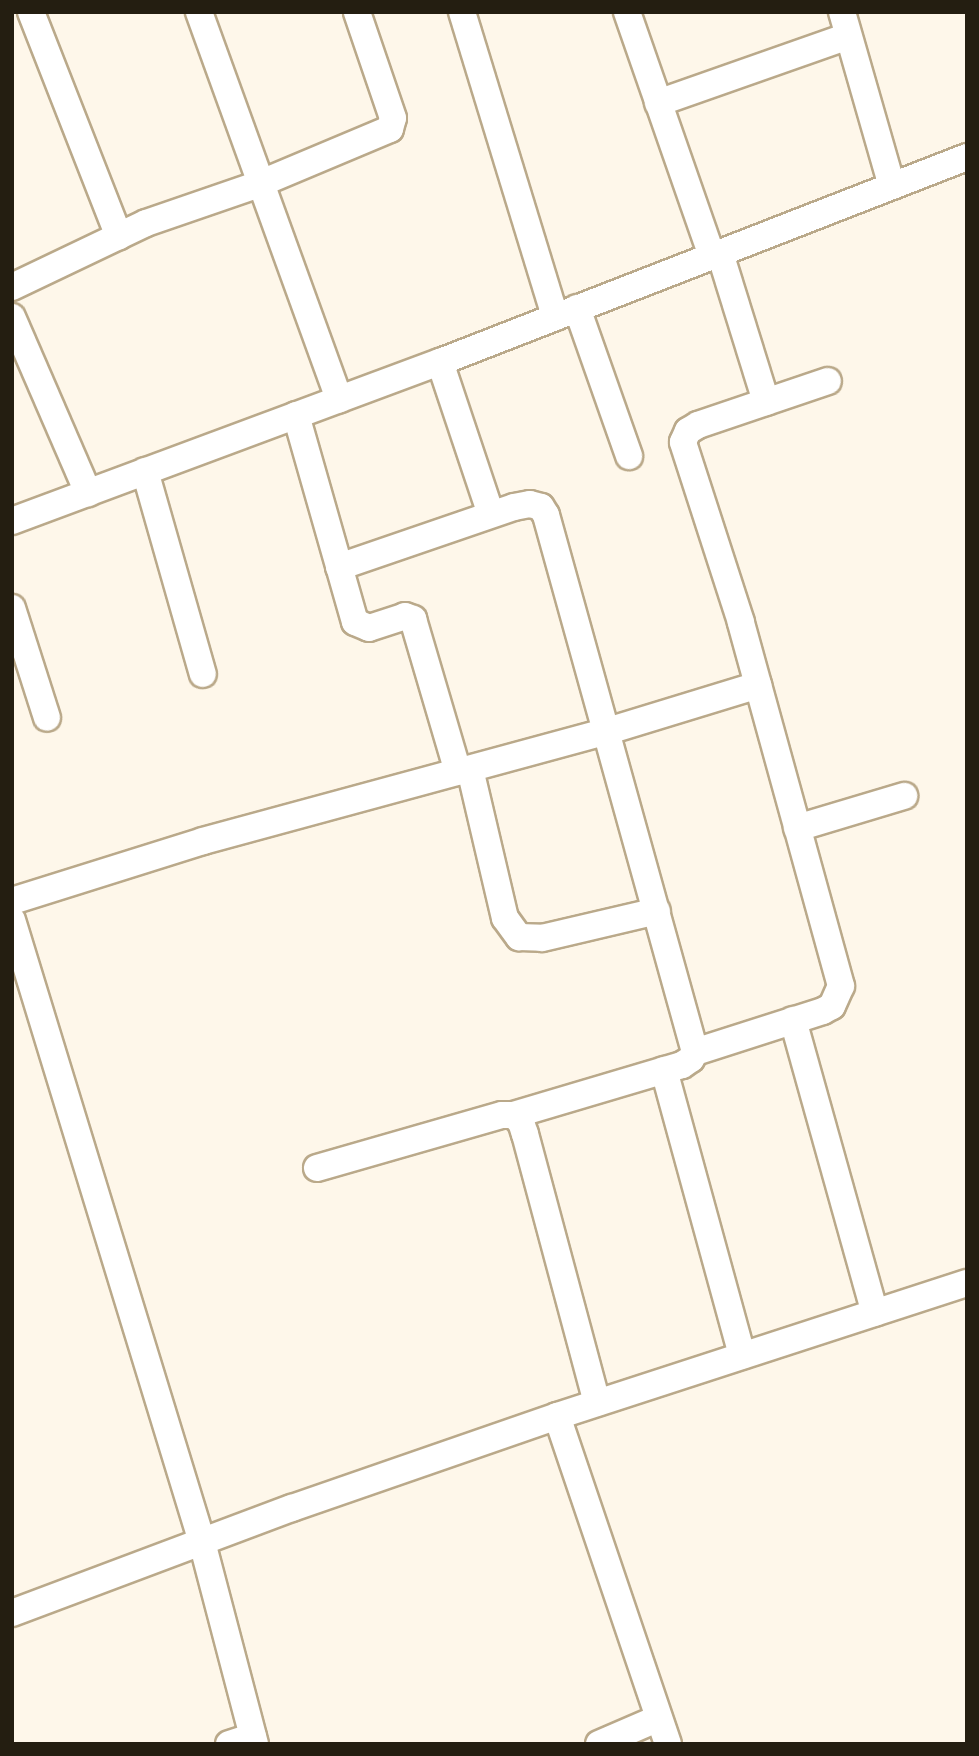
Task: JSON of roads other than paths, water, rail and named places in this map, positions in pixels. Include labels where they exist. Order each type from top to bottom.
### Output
[{"type":"street","points":[[31,12],[119,236]]},
{"type":"street","points":[[199,12],[339,399]]},
{"type":"street","points":[[12,287],[146,223],[259,184],[390,129],[393,118],[357,12]]},
{"type":"street","points":[[463,12],[566,313],[629,456]]},
{"type":"street","points":[[627,12],[658,103],[716,254],[766,402]]},
{"type":"street","points":[[658,103],[845,24],[892,186]]},
{"type":"street","points":[[12,522],[440,362],[967,157]]},
{"type":"street","points":[[12,317],[88,493]]},
{"type":"street","points":[[440,362],[491,514]]},
{"type":"street","points":[[317,1168],[502,1115],[513,1115],[664,1070],[691,1059],[695,1052],[832,1006],[841,986],[741,622],[683,442],[688,431],[698,425],[828,381]]},
{"type":"street","points":[[296,415],[355,622],[361,627],[369,628],[405,616],[413,619],[464,771],[505,918],[519,937],[542,938],[657,911]]},
{"type":"street","points":[[145,471],[203,674]]},
{"type":"street","points":[[339,567],[491,514],[530,504],[541,507],[546,515],[608,731],[695,1052]]},
{"type":"street","points":[[12,608],[47,719]]},
{"type":"street","points":[[12,901],[203,841],[608,731],[758,685]]},
{"type":"street","points":[[797,828],[904,796]]},
{"type":"street","points":[[12,920],[201,1542],[246,1741]]},
{"type":"street","points":[[793,1020],[875,1313]]},
{"type":"street","points":[[664,1070],[742,1356]]},
{"type":"street","points":[[513,1115],[521,1122],[525,1134],[597,1403]]},
{"type":"street","points":[[12,1613],[201,1542],[556,1416],[967,1283]]},
{"type":"street","points":[[556,1416],[668,1744]]},
{"type":"street","points":[[599,1744],[659,1718]]}]
